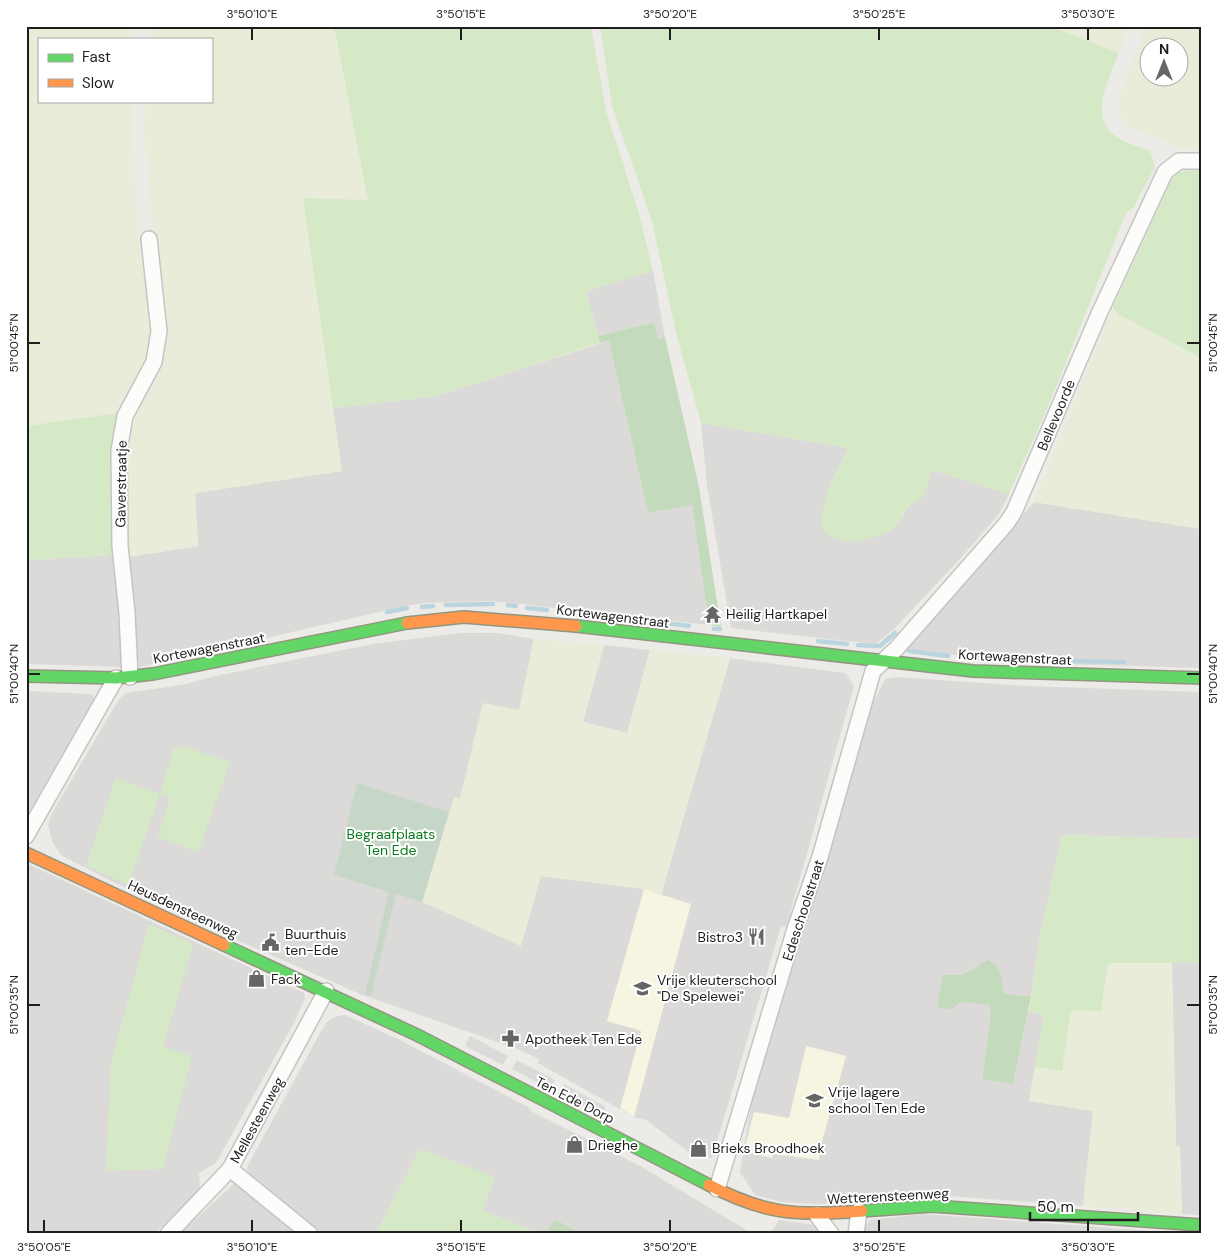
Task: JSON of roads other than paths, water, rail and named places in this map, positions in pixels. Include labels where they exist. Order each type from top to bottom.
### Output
[{"type":"street","name":"Bellevoorde","points":[[882,662],[1006,524],[1014,512],[1099,314],[1165,172],[1179,161],[1201,161]]},
{"type":"street","name":"Gaverstraatje","points":[[123,678],[127,613],[120,546],[119,451],[125,416],[156,355],[159,331],[149,239]]},
{"type":"street","name":"Kortewagenstraat","points":[[26,676],[123,678],[153,674],[422,620],[464,618],[521,620],[882,662],[1011,673],[1201,678]]},
{"type":"street","name":"Edeschoolstraat","points":[[717,1188],[793,938],[820,857],[873,671],[882,662]]},
{"type":"street","points":[[26,836],[123,678]]},
{"type":"street","name":"Heusdensteenweg","points":[[26,853],[326,991]]},
{"type":"street","name":"Ten Ede Dorp","points":[[326,991],[417,1035],[740,1201],[769,1210],[817,1215]]},
{"type":"street","name":"Mellesteenweg","points":[[168,1234],[230,1169],[326,991]]},
{"type":"street","points":[[230,1169],[310,1234]]},
{"type":"street","name":"Wetterensteenweg","points":[[817,1215],[942,1206],[1201,1225]]},
{"type":"street","points":[[856,1234],[859,1211]]},
{"type":"street","points":[[817,1215],[831,1234]]},
{"type":"waterway","points":[[446,605],[493,604]]},
{"type":"waterway","points":[[508,605],[516,606]]},
{"type":"waterway","points":[[422,607],[433,606]]},
{"type":"waterway","points":[[387,612],[407,608]]},
{"type":"waterway","points":[[527,608],[547,610]]},
{"type":"waterway","points":[[561,611],[594,615]]},
{"type":"waterway","points":[[613,617],[628,618]]},
{"type":"waterway","points":[[666,623],[689,626]]},
{"type":"waterway","points":[[714,629],[720,629]]},
{"type":"waterway","points":[[858,645],[880,646],[895,633]]},
{"type":"waterway","points":[[818,641],[847,644]]},
{"type":"waterway","points":[[909,651],[948,656]]},
{"type":"waterway","points":[[959,657],[1014,660]]},
{"type":"waterway","points":[[1026,660],[1124,662]]},
{"type":"place","name":"Heilig Hartkapel","points":[[712,614]]},
{"type":"place","name":"Bistro3","points":[[757,937]]},
{"type":"place","name":"Buurthuis ten-Ede","points":[[271,942]]},
{"type":"place","name":"Fack","points":[[257,979]]},
{"type":"place","name":"Vrije kleuterschool \"De Spelewei\"","points":[[643,988]]},
{"type":"place","name":"Apotheek Ten Ede","points":[[511,1039]]},
{"type":"place","name":"Vrije lagere school Ten Ede","points":[[814,1100]]},
{"type":"place","name":"Drieghe","points":[[574,1145]]},
{"type":"place","name":"Brieks Broodhoek","points":[[698,1148]]},
{"type":"park label","name":"Begraafplaats Ten Ede","points":[[391,842]]}]
